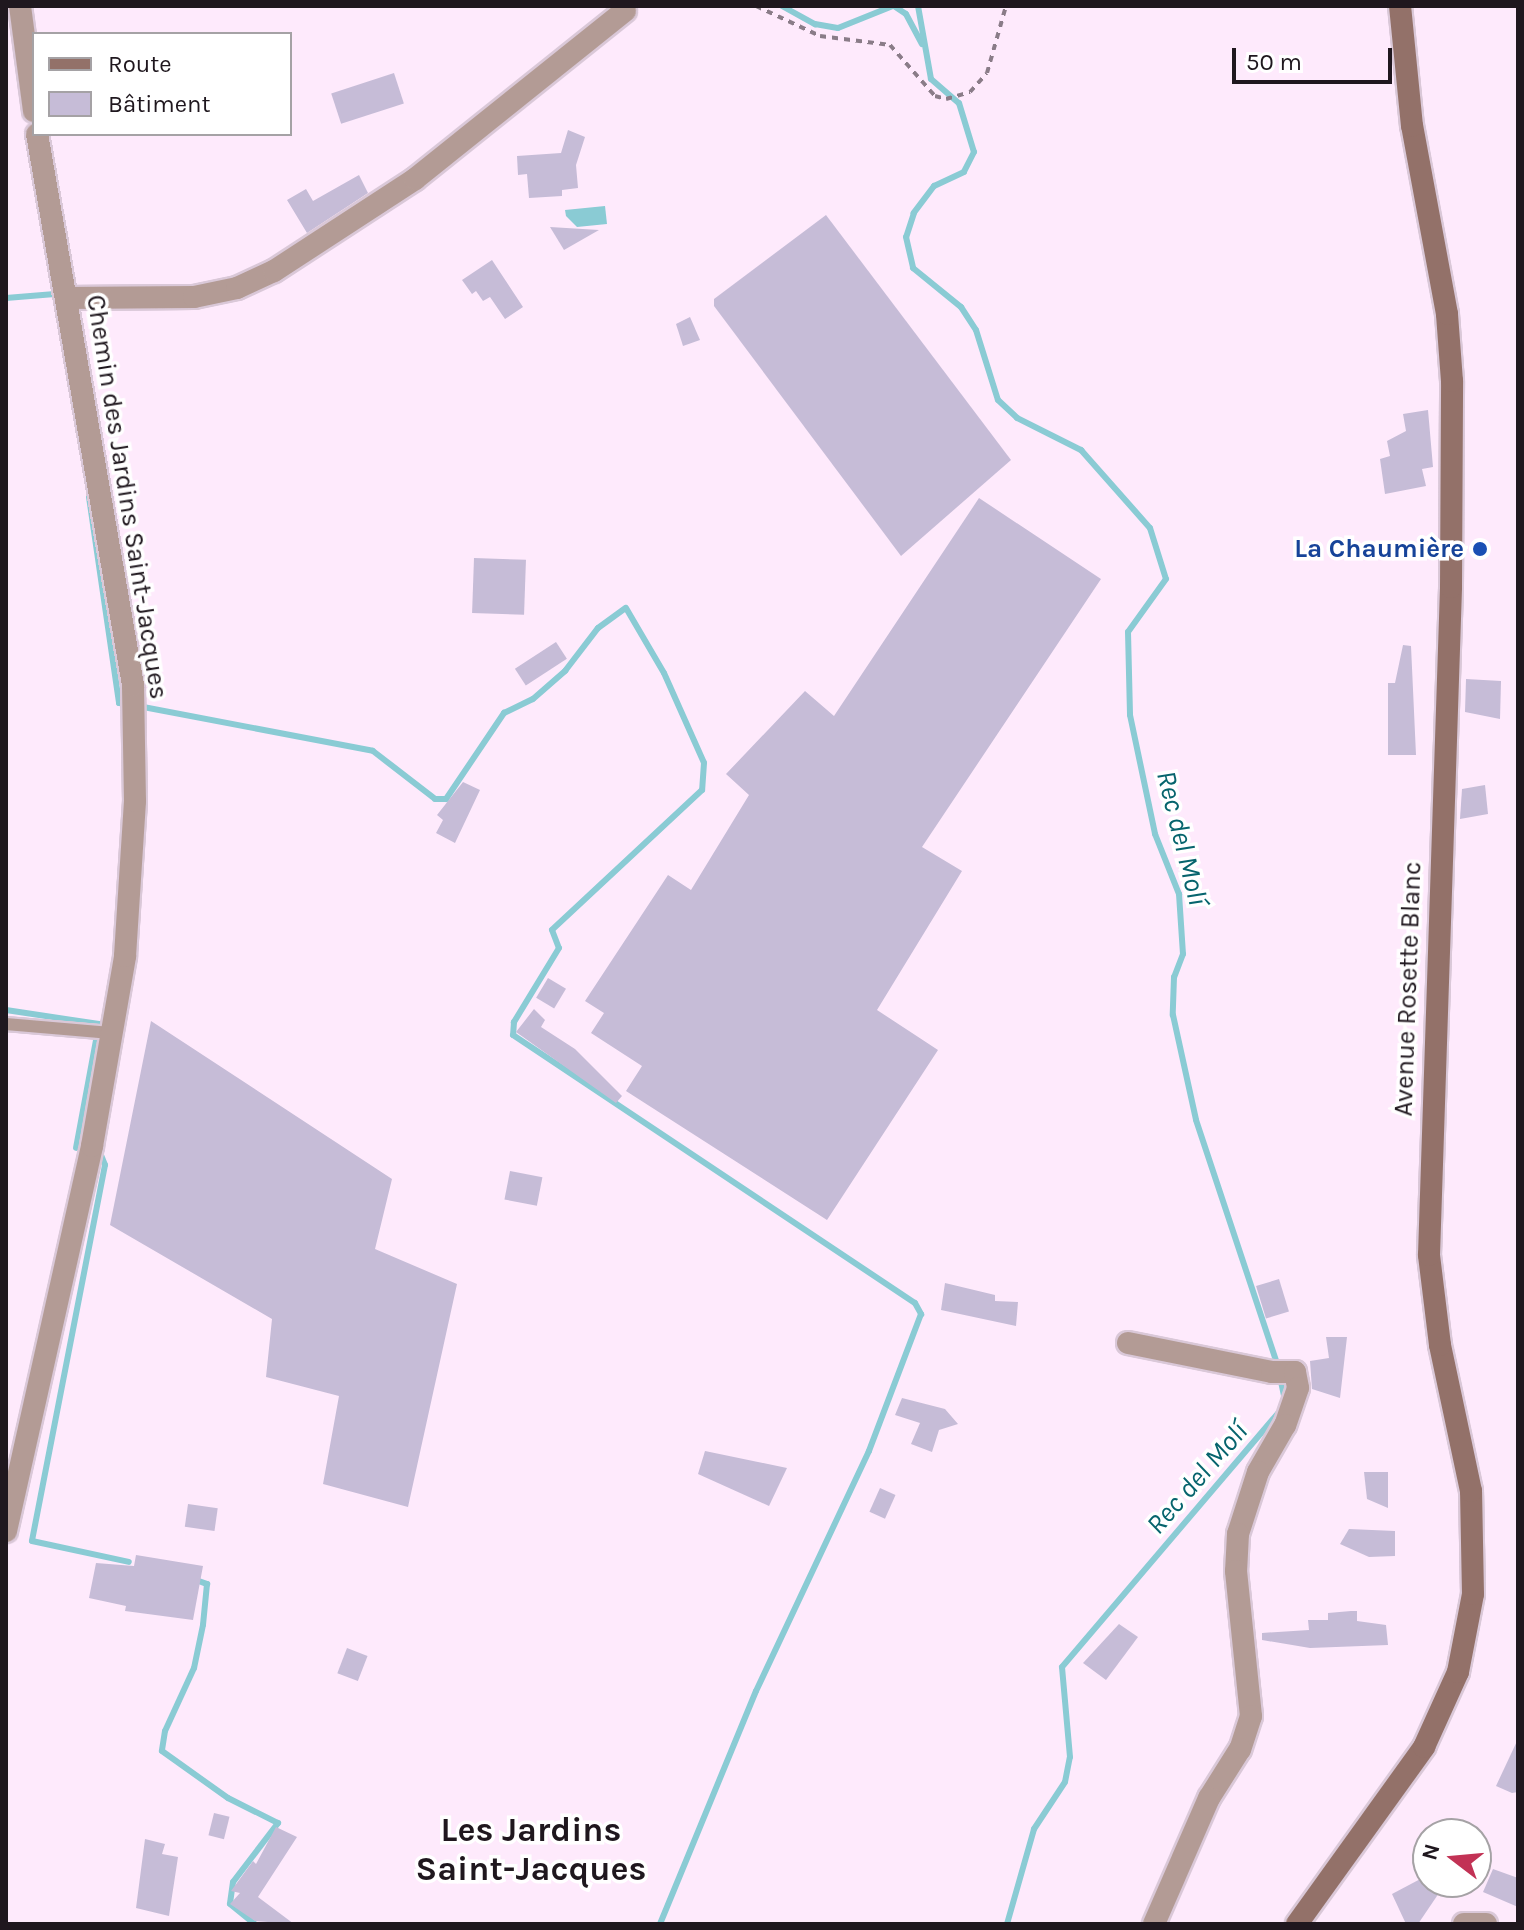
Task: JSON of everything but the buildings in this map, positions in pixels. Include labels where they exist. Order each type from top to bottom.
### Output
[{"type":"main road","name":"Avenue Rosette Blanc","points":[[1297,1924],[1424,1747],[1458,1672],[1473,1594],[1471,1491],[1440,1345],[1429,1255],[1451,587],[1452,381],[1447,314],[1412,126],[1400,6]]},
{"type":"street","points":[[20,6],[32,96]]},
{"type":"street","points":[[66,298],[194,297],[237,288],[274,271],[415,179],[625,11]]},
{"type":"street","name":"Chemin des Jardins Saint-Jacques","points":[[6,1531],[92,1146],[100,1032],[125,956],[135,801],[133,685],[37,136]]},
{"type":"street","points":[[1128,1343],[1278,1372],[1295,1372],[1298,1388],[1285,1425],[1258,1472],[1238,1534],[1236,1571],[1251,1716],[1240,1749],[1209,1798],[1154,1924]]},
{"type":"street","points":[[1464,1924],[1486,1924]]},
{"type":"lane","points":[[6,1024],[100,1032]]},
{"type":"path","points":[[756,6],[820,36],[890,45],[935,96],[946,99],[970,92],[987,73],[1006,6]]},
{"type":"water","points":[[605,206],[607,224],[577,227],[566,216],[565,210]]},
{"type":"waterway","points":[[782,6],[815,24],[838,28],[893,6]]},
{"type":"waterway","points":[[894,6],[906,14],[922,44]]},
{"type":"waterway","name":"Rec del Molí","points":[[918,6],[931,79],[959,103],[974,152],[964,172],[934,186],[914,213],[906,237],[913,268],[961,307],[976,330],[998,400],[1017,418],[1081,450],[1150,528],[1166,579],[1128,632],[1130,715],[1155,834],[1179,894],[1183,954],[1174,977],[1173,1015],[1196,1120],[1278,1366]]},
{"type":"waterway","points":[[6,298],[55,294],[56,300]]},
{"type":"waterway","points":[[89,497],[119,703],[127,704]]},
{"type":"waterway","points":[[138,706],[373,751],[435,799],[446,799],[504,713],[533,699],[565,671],[598,628],[626,608],[664,673],[704,763],[702,790],[552,930],[559,948],[514,1022],[513,1035],[915,1303],[921,1314],[869,1451],[756,1691],[660,1924]]},
{"type":"waterway","points":[[6,1010],[99,1024],[76,1148]]},
{"type":"waterway","points":[[99,1150],[105,1165],[32,1541],[129,1562]]},
{"type":"waterway","name":"Rec del Molí","points":[[1280,1377],[1285,1401]]},
{"type":"waterway","name":"Rec del Molí","points":[[1007,1924],[1034,1829],[1065,1782],[1070,1757],[1062,1667],[1280,1411]]},
{"type":"waterway","points":[[196,1580],[207,1584],[203,1625],[194,1668],[165,1731],[162,1751],[228,1798],[278,1823],[233,1882],[230,1904],[255,1924]]},
{"type":"place","name":"La Chaumière","points":[[1480,549]]},
{"type":"district","name":"Les Jardins Saint-Jacques","points":[[531,1850]]}]
